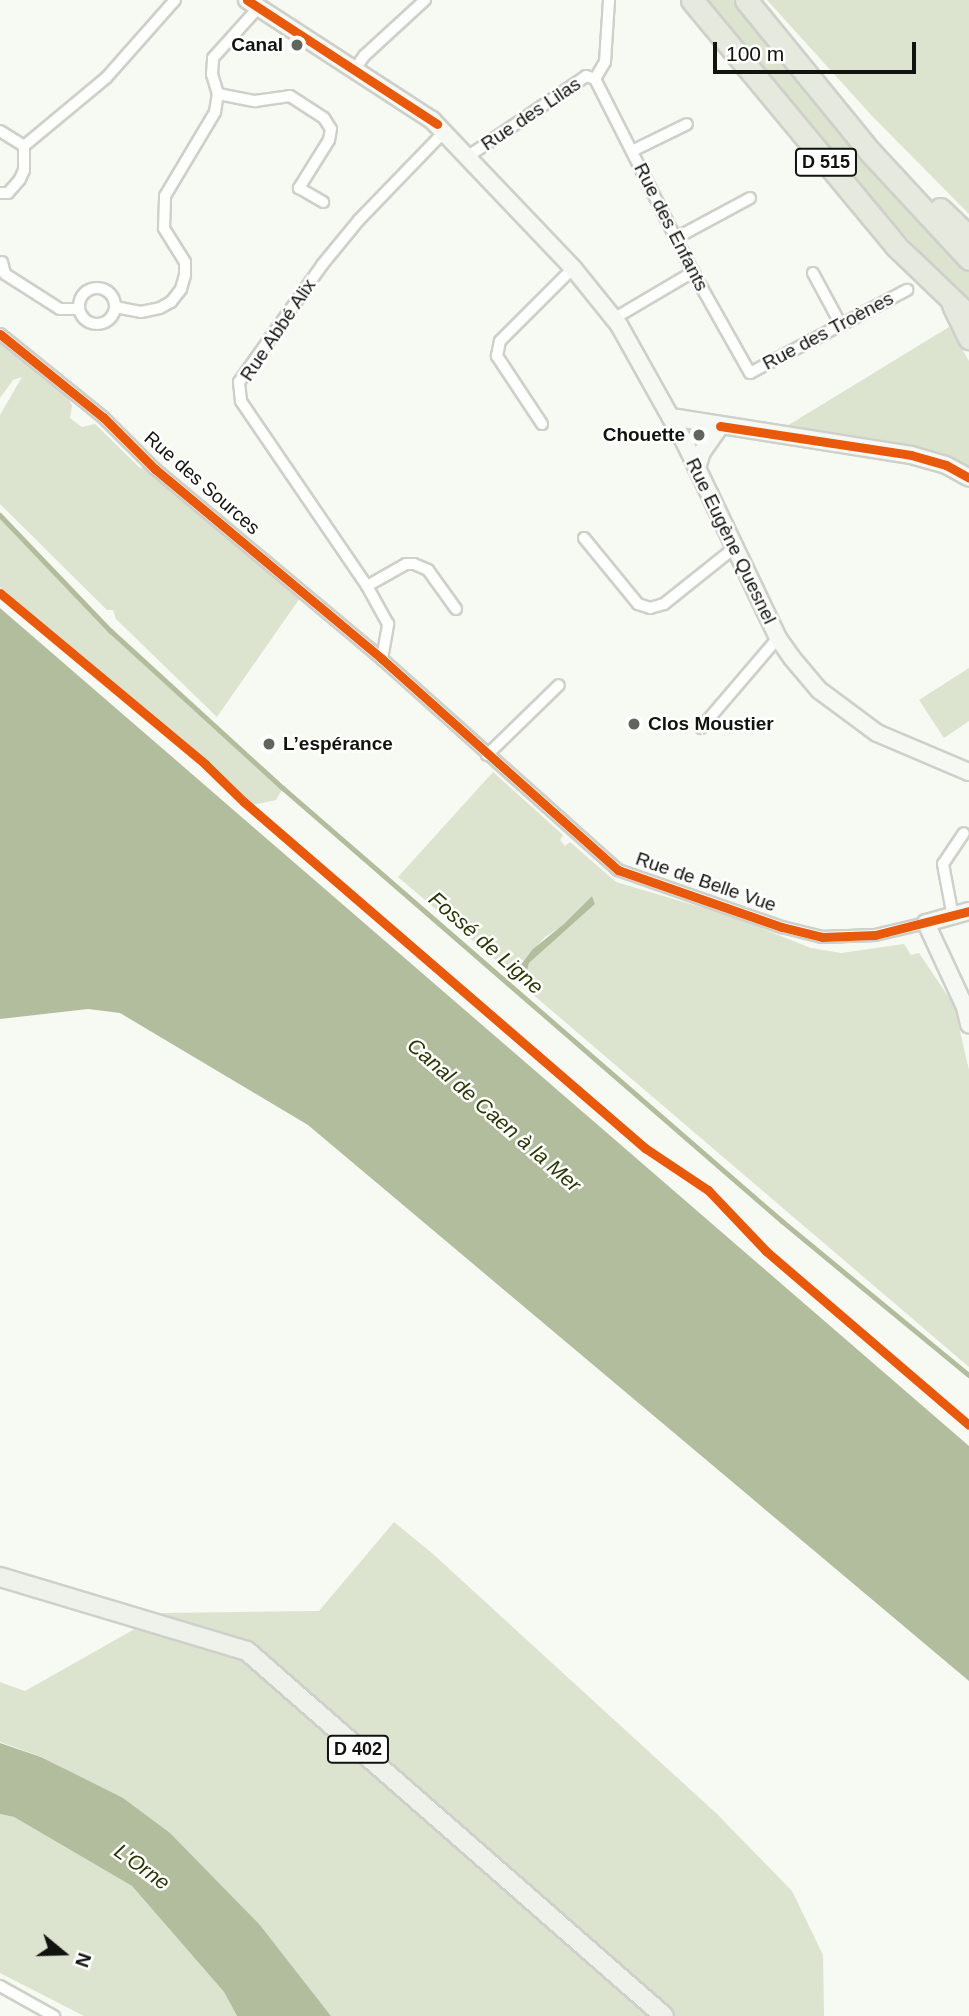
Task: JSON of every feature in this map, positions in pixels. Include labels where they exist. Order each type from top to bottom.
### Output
[{"type":"highway","name":"D 515","points":[[692,0],[896,246],[969,316]]},
{"type":"highway","name":"D 515","points":[[746,0],[901,186],[969,259]]},
{"type":"highway","points":[[901,186],[925,195],[969,237]]},
{"type":"highway","points":[[950,300],[969,338]]},
{"type":"main road","name":"D 402","points":[[0,1577],[247,1651],[664,2016]]},
{"type":"street","points":[[24,146],[106,78],[175,0]]},
{"type":"street","points":[[355,69],[364,56],[425,0]]},
{"type":"street","points":[[595,79],[605,62],[610,0]]},
{"type":"street","points":[[115,307],[141,312],[160,309],[171,302],[181,289],[186,275],[185,262],[163,228],[165,196],[215,113],[218,94],[212,74],[213,58],[253,4]]},
{"type":"street","name":"Rue Eugène Quesnel","points":[[253,4],[441,128],[573,268],[615,318],[697,468],[733,549],[778,638],[818,690],[877,733],[969,772]]},
{"type":"street","name":"Rue des Lilas","points":[[467,157],[586,76],[595,79]]},
{"type":"street","name":"Rue des Enfants","points":[[595,79],[693,272],[750,373]]},
{"type":"street","points":[[218,94],[256,101],[290,96],[324,118],[331,129],[329,140],[299,187],[323,202]]},
{"type":"street","points":[[632,151],[687,124]]},
{"type":"street","name":"Rue Abbé Alix","points":[[382,659],[388,624],[367,586],[241,401],[239,382],[322,265],[441,128]]},
{"type":"street","points":[[0,131],[24,146]]},
{"type":"street","points":[[0,193],[8,193],[20,179],[24,170],[24,146]]},
{"type":"street","points":[[676,238],[750,198]]},
{"type":"street","points":[[2,262],[5,274],[60,309],[79,309]]},
{"type":"street","points":[[542,424],[497,356],[500,341],[573,268]]},
{"type":"street","points":[[615,318],[693,272]]},
{"type":"street","points":[[813,273],[841,325]]},
{"type":"street","points":[[96,288],[112,295],[115,307],[111,318],[101,324],[84,320],[79,309],[85,293],[96,288]]},
{"type":"street","name":"Rue des Troènes","points":[[750,373],[906,290]]},
{"type":"street","name":"Rue des Sources","points":[[0,334],[103,417],[155,469],[382,659]]},
{"type":"street","points":[[671,417],[911,455],[946,465],[969,478]]},
{"type":"street","points":[[697,468],[702,452],[720,426]]},
{"type":"street","points":[[584,538],[638,604],[650,608],[664,604],[733,549]]},
{"type":"street","points":[[367,586],[406,564],[414,564],[428,570],[456,609]]},
{"type":"street","points":[[701,728],[778,638]]},
{"type":"street","name":"Rue de Belle Vue","points":[[382,659],[618,870],[638,879],[822,937],[875,935],[961,914]]},
{"type":"street","points":[[487,755],[559,685]]},
{"type":"street","points":[[961,914],[943,864],[964,833]]},
{"type":"street","points":[[926,923],[965,1007],[969,1025]]},
{"type":"street","points":[[0,1986],[54,2016]]},
{"type":"shaded area","points":[[704,0],[733,0],[817,101],[969,272],[969,303],[879,208]]},
{"type":"shaded area","points":[[767,0],[969,0],[969,214],[873,117]]},
{"type":"shaded area","points":[[949,327],[969,361],[969,467],[940,453],[782,429]]},
{"type":"shaded area","points":[[0,344],[69,399],[72,406],[70,418],[82,427],[95,424],[141,469],[143,466],[300,598],[217,717],[116,619],[113,610],[107,610],[0,504],[0,415],[22,377],[13,380],[0,398]]},
{"type":"shaded area","points":[[0,519],[110,632],[283,788],[276,800],[253,805],[0,587]]},
{"type":"shaded area","points":[[969,668],[969,721],[944,738],[919,700]]},
{"type":"shaded area","points":[[493,772],[563,835],[560,840],[565,846],[570,842],[616,882],[731,916],[811,948],[841,953],[904,944],[911,955],[919,953],[954,1005],[969,1070],[969,1367],[530,992],[525,980],[529,963],[595,904],[592,896],[564,925],[545,937],[512,974],[398,877]]},
{"type":"shaded area","points":[[394,1522],[433,1554],[717,1814],[792,1891],[823,1955],[824,2016],[331,2016],[260,1925],[135,1807],[42,1757],[0,1742],[0,1682],[25,1691],[163,1613],[319,1611]]},
{"type":"shaded area","points":[[0,1814],[14,1817],[132,1886],[224,1992],[237,2016],[84,2016],[0,1973]]},
{"type":"water","name":"Canal de Caen à la Mer","points":[[0,608],[969,1446],[969,1681],[308,1125],[120,1013],[88,1009],[0,1019]]},
{"type":"water","points":[[592,896],[595,904],[529,963],[525,980],[530,992],[507,972],[516,971],[533,949],[564,924]]},
{"type":"water","name":"L'Orne","points":[[0,1743],[41,1757],[123,1798],[170,1833],[260,1925],[331,2016],[237,2016],[224,1992],[132,1886],[14,1817],[0,1814]]},
{"type":"waterway","name":"Fossé de Ligne","points":[[0,515],[111,631],[283,788],[782,1221],[969,1375]]},
{"type":"cycle path","points":[[247,0],[437,124]]},
{"type":"cycle path","points":[[0,334],[103,417],[155,469],[382,659],[618,870],[782,927],[822,937],[875,935],[969,911]]},
{"type":"cycle path","points":[[720,426],[911,455],[946,465],[969,478]]},
{"type":"cycle path","points":[[0,593],[205,764],[244,802],[645,1148],[708,1190],[766,1251],[969,1425]]},
{"type":"place","name":"Canal","points":[[297,45]]},
{"type":"place","name":"Chouette","points":[[699,435]]},
{"type":"place","name":"Clos Moustier","points":[[634,724]]},
{"type":"place","name":"L’espérance","points":[[269,744]]}]
